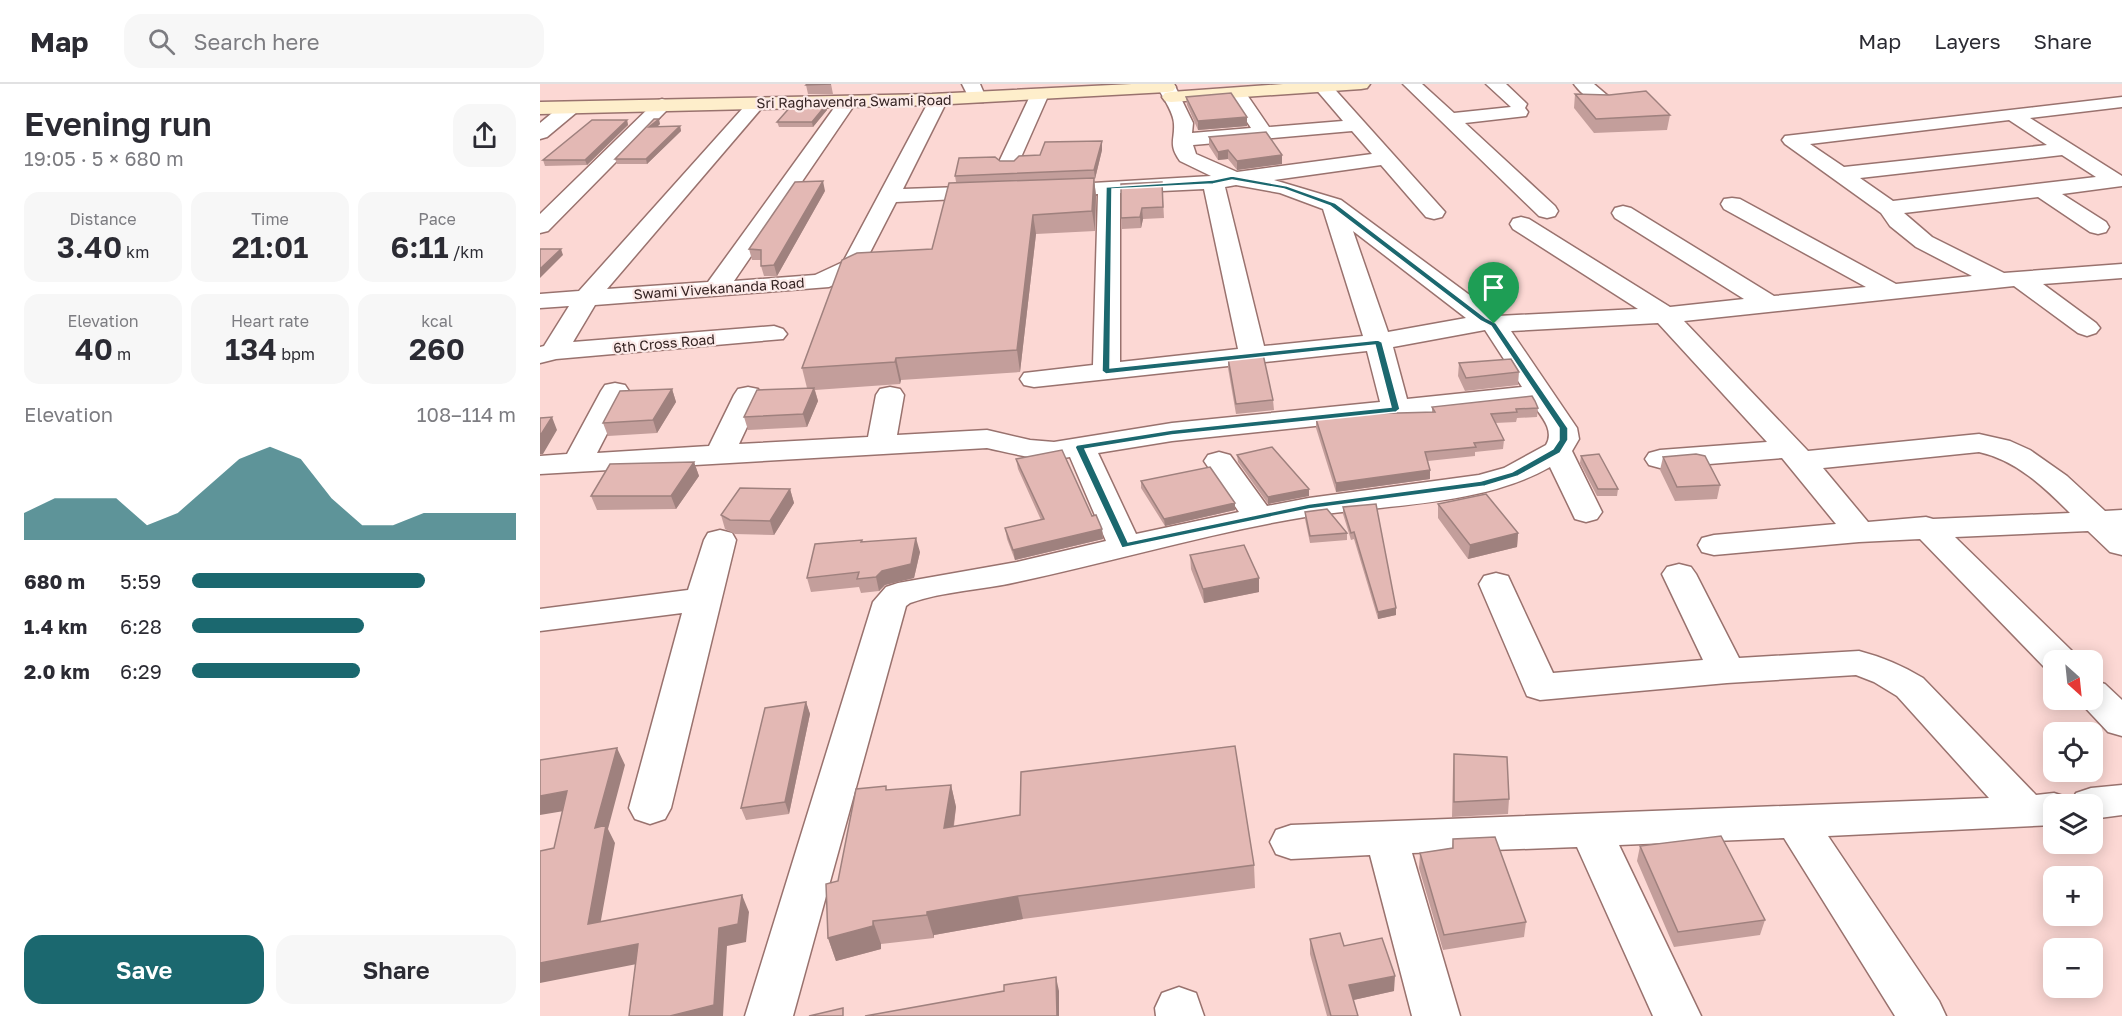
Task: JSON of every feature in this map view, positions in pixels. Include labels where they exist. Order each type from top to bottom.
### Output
[{"type":"street","name":"Sri Raghavendra Swami Road","points":[[540,108],[939,99],[974,91],[1039,96],[1061,89],[1168,89],[1237,93],[1361,84]]},
{"type":"street","points":[[1412,84],[1547,211]]},
{"type":"street","points":[[1450,119],[1519,108],[1495,84]]},
{"type":"street","points":[[1583,84],[1606,102]]},
{"type":"street","points":[[1323,87],[1434,212]]},
{"type":"street","points":[[769,1016],[890,602],[898,595],[1017,572],[1125,546],[1309,507],[1482,484],[1515,474],[1557,451],[1564,440],[1563,428],[1491,323],[1333,205],[1285,188],[1223,180],[1187,157],[1181,140],[1184,123],[1168,89]]},
{"type":"street","points":[[1237,93],[1264,133]]},
{"type":"street","points":[[1008,164],[1039,96]]},
{"type":"street","name":"Swami Vivekananda Road","points":[[540,301],[586,297],[657,318],[717,288],[820,282],[852,267],[939,99]]},
{"type":"street","points":[[717,288],[848,101]]},
{"type":"street","points":[[2087,328],[2010,280],[1911,235],[1896,220],[1889,208],[1792,140],[2122,102]]},
{"type":"street","points":[[547,353],[586,297],[757,103]]},
{"type":"street","points":[[540,225],[662,105]]},
{"type":"street","points":[[2086,106],[2113,121]]},
{"type":"street","points":[[540,133],[570,108]]},
{"type":"street","points":[[2012,114],[2119,183]]},
{"type":"street","points":[[1181,140],[1357,125]]},
{"type":"street","points":[[1838,174],[2066,149]]},
{"type":"street","points":[[888,196],[1223,180],[1386,158]]},
{"type":"street","points":[[1223,180],[1253,355]]},
{"type":"street","points":[[1889,208],[2119,183]]},
{"type":"street","points":[[1106,371],[1109,187]]},
{"type":"street","points":[[2042,190],[2098,227]]},
{"type":"street","points":[[1732,204],[1892,291]]},
{"type":"street","points":[[1333,205],[1378,342],[1396,409]]},
{"type":"street","points":[[1623,213],[1768,304]]},
{"type":"street","points":[[1521,224],[1665,315],[1795,455],[1859,532]]},
{"type":"street","points":[[1034,379],[1378,342],[1491,323],[1665,315],[1892,291],[2122,271]]},
{"type":"street","name":"6th Cross Road","points":[[547,353],[657,318],[774,334]]},
{"type":"street","points":[[577,463],[615,391]]},
{"type":"street","points":[[881,445],[890,394]]},
{"type":"street","points":[[540,465],[987,439],[1044,451],[1172,432],[1540,394]]},
{"type":"street","points":[[720,454],[748,395]]},
{"type":"street","points":[[1660,459],[1795,455],[1989,444],[2003,448],[2051,477],[2108,521],[2122,545]]},
{"type":"street","points":[[1080,447],[1125,546]]},
{"type":"street","points":[[1557,451],[1586,512]]},
{"type":"street","points":[[1218,461],[1258,517]]},
{"type":"street","points":[[1714,545],[1926,527],[2108,521]]},
{"type":"street","points":[[1926,527],[2049,650]]},
{"type":"street","points":[[650,808],[720,540]]},
{"type":"street","points":[[1679,574],[1727,671]]},
{"type":"street","points":[[1496,584],[1540,687],[1727,671],[1859,663],[1887,673],[1910,687],[2040,811]]},
{"type":"street","points":[[540,620],[703,600]]},
{"type":"street","points":[[2103,704],[2122,722]]},
{"type":"street","points":[[2103,802],[2122,800]]},
{"type":"street","points":[[1291,842],[2040,811]]},
{"type":"street","points":[[1796,822],[1922,1016]]},
{"type":"street","points":[[1591,830],[1677,1016]]},
{"type":"street","points":[[1386,837],[1436,1016]]},
{"type":"building","points":[[1646,91],[1670,115],[1596,119],[1575,94],[1609,95]]},
{"type":"building","points":[[1231,93],[1247,117],[1198,121],[1186,97]]},
{"type":"building","points":[[792,105],[826,105],[812,122],[777,122]]},
{"type":"building","points":[[654,119],[659,119],[649,127],[680,126],[646,159],[615,159]]},
{"type":"building","points":[[592,120],[627,120],[585,160],[543,160]]},
{"type":"building","points":[[1266,132],[1282,155],[1237,161],[1228,150],[1218,152],[1209,137]]},
{"type":"building","points":[[1102,141],[1094,170],[955,176],[959,158],[995,157],[1000,161],[1014,161],[1019,156],[1040,155],[1045,142]]},
{"type":"building","points":[[1094,178],[1092,211],[1033,215],[1017,350],[896,358],[895,362],[802,368],[842,260],[857,253],[932,249],[949,183]]},
{"type":"building","points":[[823,181],[774,265],[761,266],[761,250],[749,249],[795,182]]},
{"type":"building","points":[[1162,182],[1163,207],[1142,208],[1140,217],[1121,218],[1121,184]]},
{"type":"building","points":[[540,249],[561,249],[540,269]]},
{"type":"building","points":[[1263,354],[1273,400],[1236,404],[1228,358]]},
{"type":"building","points":[[1511,359],[1519,372],[1466,378],[1459,363]]},
{"type":"building","points":[[814,388],[803,414],[744,417],[757,390]]},
{"type":"building","points":[[672,389],[653,420],[603,423],[620,391]]},
{"type":"building","points":[[1532,396],[1538,408],[1491,414],[1504,440],[1474,443],[1476,447],[1425,452],[1430,470],[1336,483],[1316,419],[1361,414],[1435,412],[1432,407]]},
{"type":"building","points":[[552,417],[540,436],[540,418]]},
{"type":"building","points":[[1272,447],[1309,489],[1268,497],[1237,455]]},
{"type":"building","points":[[1062,450],[1092,516],[1096,515],[1102,529],[1013,550],[1005,528],[1044,519],[1016,459]]},
{"type":"building","points":[[1599,454],[1618,489],[1598,489],[1581,456]]},
{"type":"building","points":[[1696,454],[1705,456],[1720,485],[1677,487],[1663,457]]},
{"type":"building","points":[[694,462],[671,496],[591,496],[610,464]]},
{"type":"building","points":[[1210,467],[1235,503],[1164,519],[1141,481]]},
{"type":"building","points":[[740,488],[790,489],[770,521],[730,520],[721,515]]},
{"type":"building","points":[[1486,494],[1518,533],[1470,545],[1438,504]]},
{"type":"building","points":[[1376,504],[1396,608],[1378,612],[1354,532],[1351,533],[1343,507]]},
{"type":"building","points":[[1327,509],[1347,533],[1310,536],[1305,512]]},
{"type":"building","points":[[916,538],[911,564],[882,571],[876,577],[857,579],[859,572],[807,578],[815,544]]},
{"type":"building","points":[[1244,545],[1259,578],[1203,589],[1190,555]]},
{"type":"building","points":[[806,702],[785,802],[741,808],[765,708]]},
{"type":"building","points":[[1235,746],[1254,865],[1018,896],[927,912],[927,915],[873,921],[873,926],[828,938],[826,884],[838,881],[856,789],[886,786],[886,790],[951,785],[944,828],[1020,815],[1021,772]]},
{"type":"building","points":[[617,748],[595,828],[606,825],[588,924],[742,895],[738,924],[719,928],[714,1005],[670,1016],[629,1016],[638,944],[540,963],[540,851],[554,848],[567,791],[540,796],[540,760]]},
{"type":"building","points":[[1454,754],[1507,757],[1509,799],[1454,802]]},
{"type":"building","points":[[1721,836],[1765,920],[1678,932],[1640,846]]},
{"type":"building","points":[[1495,837],[1526,922],[1444,935],[1420,853],[1453,848],[1453,839]]},
{"type":"building","points":[[1340,933],[1344,946],[1382,938],[1395,976],[1349,985],[1358,1016],[1331,1016],[1310,939]]},
{"type":"building","points":[[1056,977],[1057,1016],[865,1016],[1004,991],[1004,985]]},
{"type":"building","points":[[843,1008],[843,1016],[809,1016]]},
{"type":"route","points":[[1232,178],[1285,188],[1333,205],[1483,319],[1494,324],[1563,428],[1564,440],[1557,451],[1538,462],[1515,474],[1482,484],[1309,507],[1125,546],[1080,447],[1172,432],[1396,409],[1378,342],[1106,371],[1109,187],[1213,182],[1232,178]]}]
